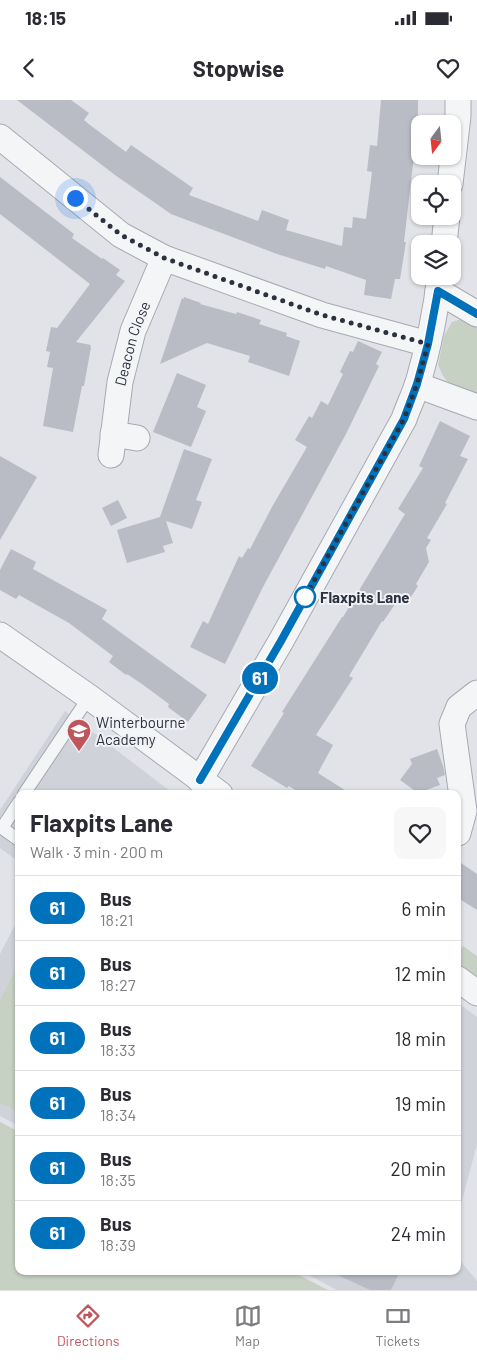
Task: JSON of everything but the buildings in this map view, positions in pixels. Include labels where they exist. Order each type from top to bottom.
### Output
[{"type":"street","points":[[451,175],[458,100]]},
{"type":"street","points":[[0,137],[121,235],[164,258],[322,315],[428,344]]},
{"type":"street","name":"Deacon Close","points":[[120,442],[120,382],[133,332],[164,258]]},
{"type":"street","points":[[200,780],[286,632],[404,419],[417,384],[428,344],[439,285]]},
{"type":"street","points":[[440,285],[477,314]]},
{"type":"street","points":[[417,384],[477,407]]},
{"type":"street","points":[[0,635],[89,697],[214,790]]},
{"type":"street","points":[[461,822],[464,811],[452,724],[459,707],[477,693]]},
{"type":"street","points":[[461,981],[477,992]]},
{"type":"lane","points":[[27,790],[89,697]]},
{"type":"lane","points":[[15,808],[2,828],[15,837]]},
{"type":"shaded area","name":"Winterbourne Academy","points":[[65,711],[169,790],[15,790],[15,859],[0,848],[0,810]]},
{"type":"shaded area","points":[[15,925],[15,1124],[0,1116],[0,954]]},
{"type":"shaded area","points":[[461,1005],[477,1017],[477,1144],[461,1205]]},
{"type":"shaded area","points":[[461,1262],[477,1281],[477,1290],[337,1290],[309,1275],[461,1275]]},
{"type":"green space","points":[[465,318],[477,325],[477,396],[452,387],[443,376],[438,365],[444,336],[452,322]]},
{"type":"green space","points":[[463,946],[477,956],[477,980],[461,967],[461,950]]},
{"type":"green space","points":[[15,971],[15,1110],[0,1103],[0,1000]]},
{"type":"green space","points":[[0,1122],[15,1130],[15,1275],[299,1275],[328,1290],[0,1290]]},
{"type":"bus line","name":"61","points":[[200,780],[281,641],[404,419],[417,384],[428,344],[438,291],[477,314]]},
{"type":"place","name":"Flaxpits Lane","points":[[305,597]]},
{"type":"place","name":"Winterbourne Academy","points":[[79,752]]},
{"type":"route","points":[[75,198],[121,235],[164,258],[322,315],[428,344],[417,384],[404,419],[305,597]]}]
